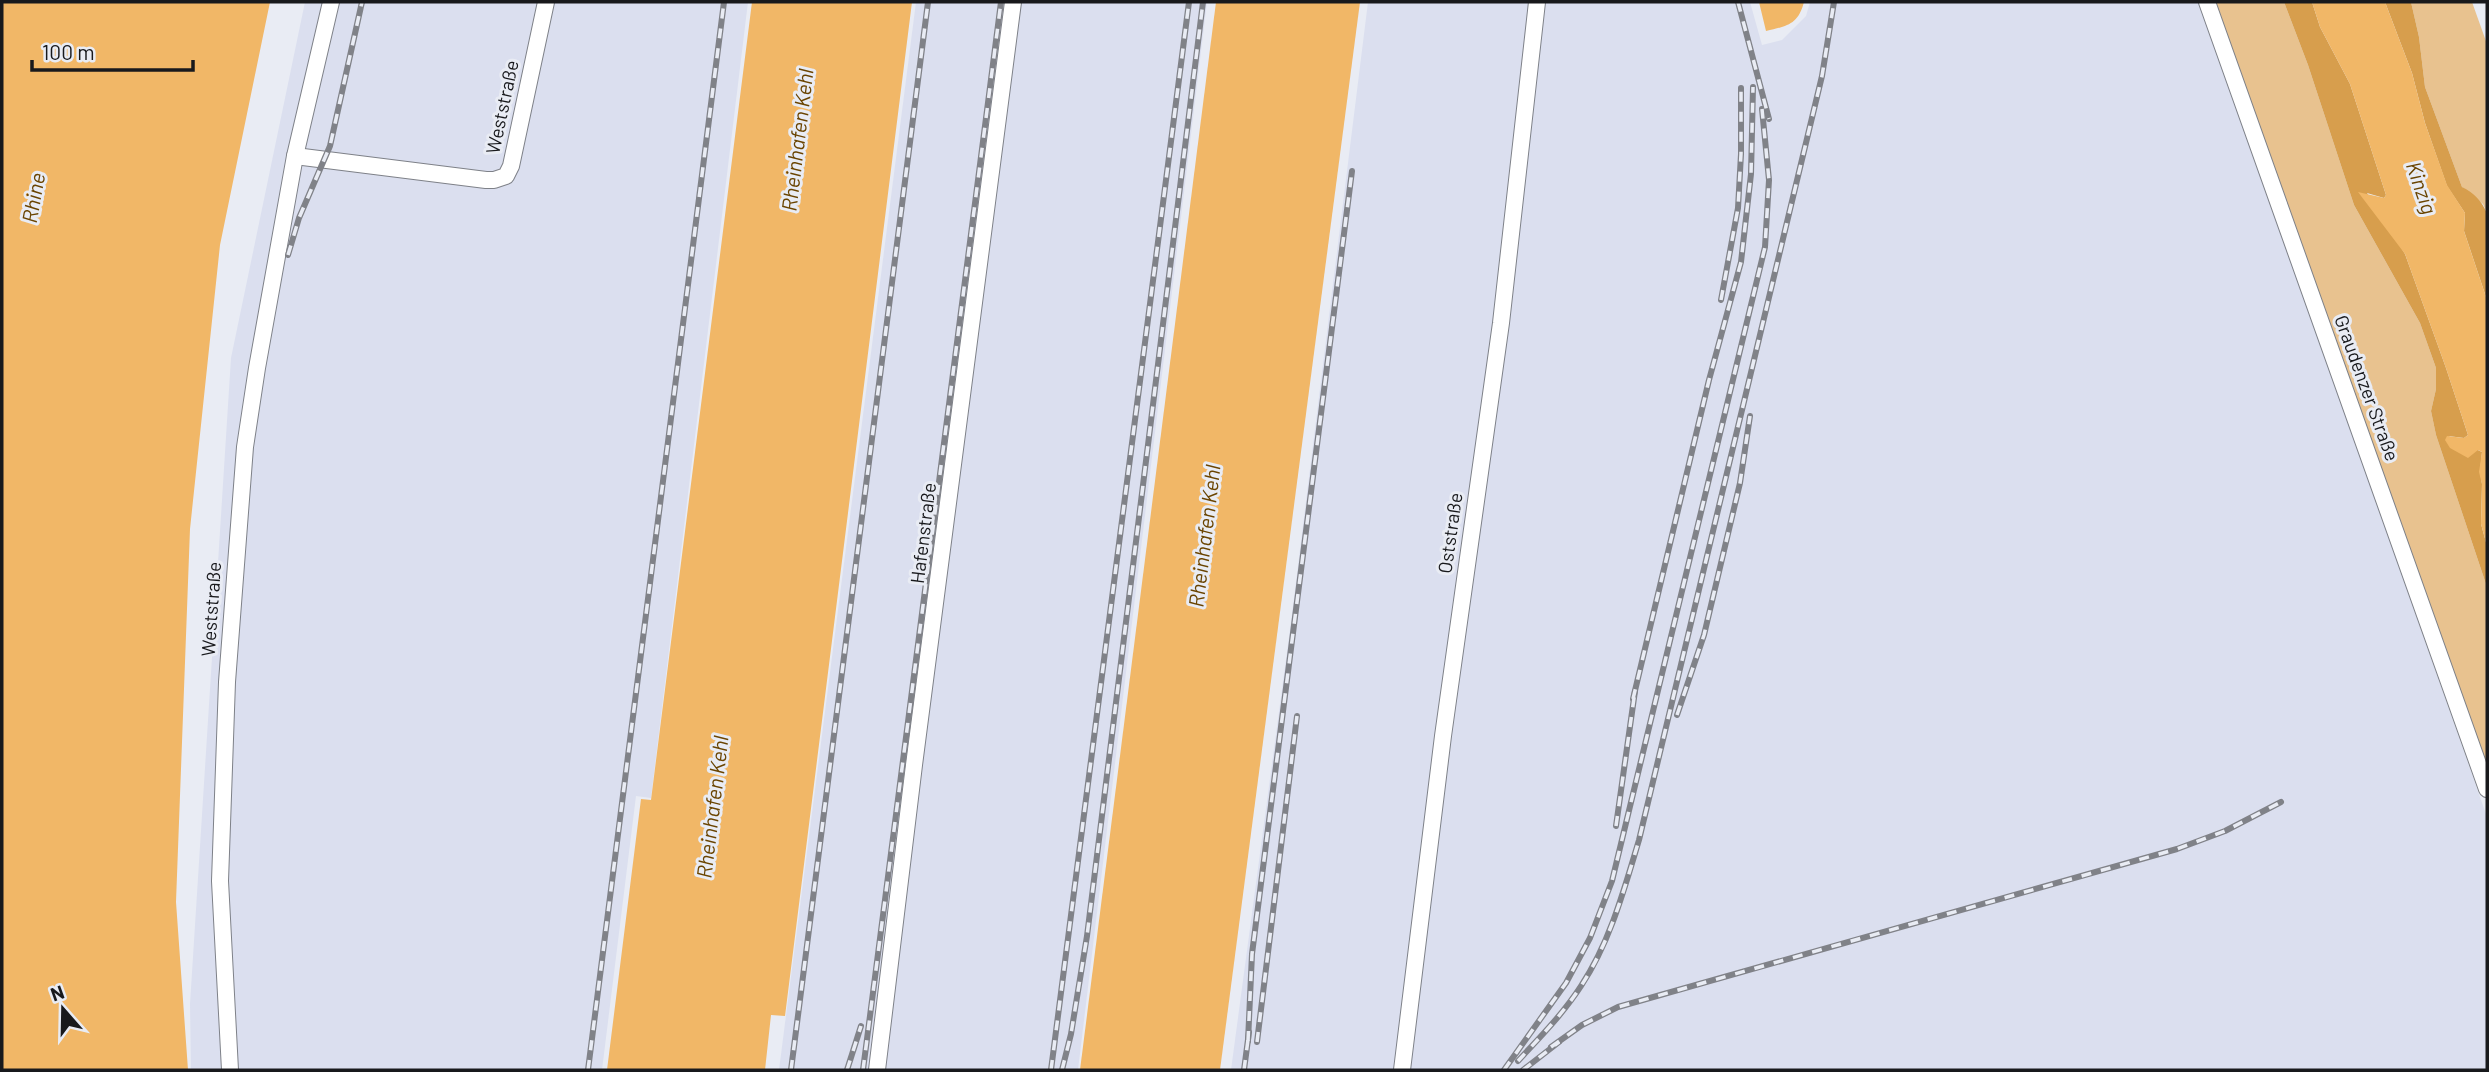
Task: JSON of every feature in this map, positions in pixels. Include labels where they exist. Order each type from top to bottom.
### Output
[{"type":"street","name":"Weststraße","points":[[230,1070],[220,881],[232,604],[245,447],[295,156],[331,2]]},
{"type":"street","name":"Weststraße","points":[[295,156],[486,180],[506,176],[511,166],[546,2]]},
{"type":"street","name":"Hafenstraße","points":[[877,1070],[1013,2]]},
{"type":"street","name":"Oststraße","points":[[1402,1070],[1442,747],[1501,323],[1537,2]]},
{"type":"street","name":"Graudenzer Straße","points":[[2207,2],[2487,789]]},
{"type":"shaded area","points":[[305,2],[748,2],[651,798],[636,796],[602,1070],[191,1070],[190,1004],[231,358]]},
{"type":"shaded area","points":[[916,2],[1207,2],[1078,1070],[779,1070]]},
{"type":"shaded area","points":[[1368,2],[1750,2],[1762,45],[1782,40],[1806,16],[1810,2],[2200,2],[2487,817],[2487,1070],[1231,1070],[1291,622]]},
{"type":"shaded area","points":[[2213,2],[2284,2],[2308,65],[2354,205],[2420,323],[2436,368],[2436,389],[2431,411],[2436,435],[2487,587],[2487,775]]},
{"type":"shaded area","points":[[2284,2],[2312,2],[2320,27],[2350,84],[2386,195],[2384,198],[2367,193],[2405,254],[2468,435],[2464,438],[2448,436],[2482,452],[2481,524],[2487,546],[2487,587],[2436,435],[2431,411],[2436,389],[2436,368],[2420,323],[2354,205],[2308,65]]},
{"type":"shaded area","points":[[2385,2],[2411,2],[2419,37],[2425,87],[2462,187],[2477,197],[2487,213],[2487,300],[2464,231],[2465,213],[2447,186],[2425,123],[2412,73]]},
{"type":"shaded area","points":[[2411,2],[2472,2],[2487,44],[2487,213],[2483,204],[2462,187],[2425,87],[2419,37]]},
{"type":"water","name":"Rhine","points":[[2,2],[270,2],[220,245],[190,529],[176,902],[188,1070],[2,1070]]},
{"type":"water","name":"Rheinhafen Kehl","points":[[752,2],[912,2],[785,1016],[771,1015],[765,1070],[607,1070],[641,799],[651,800]]},
{"type":"water","name":"Rheinhafen Kehl","points":[[1216,2],[1360,2],[1220,1070],[1080,1070]]},
{"type":"water","points":[[1759,2],[1804,2],[1795,20],[1780,28],[1766,31]]},
{"type":"water","name":"Kinzig","points":[[2312,2],[2385,2],[2412,73],[2425,123],[2447,185],[2465,213],[2464,231],[2487,300],[2487,546],[2481,524],[2482,484],[2479,472],[2482,452],[2478,450],[2468,458],[2450,448],[2445,440],[2447,436],[2464,438],[2468,435],[2405,254],[2358,192],[2384,198],[2386,195],[2350,84],[2320,27]]},
{"type":"railway","points":[[288,255],[299,218],[330,146],[362,2]]},
{"type":"railway","points":[[588,1070],[724,2]]},
{"type":"railway","points":[[791,1070],[928,2]]},
{"type":"railway","points":[[863,1070],[1001,2]]},
{"type":"railway","points":[[1051,1070],[1189,2]]},
{"type":"railway","points":[[1062,1070],[1071,1034],[1087,936],[1203,2]]},
{"type":"railway","points":[[1738,2],[1769,119]]},
{"type":"railway","points":[[1518,1061],[1567,1006],[1591,969],[1615,915],[1639,840],[1822,76],[1834,2]]},
{"type":"railway","points":[[1633,699],[1709,380],[1741,262],[1751,174],[1753,87]]},
{"type":"railway","points":[[1721,300],[1738,208],[1741,88]]},
{"type":"railway","points":[[1504,1070],[1566,983],[1590,938],[1612,881],[1765,247],[1769,180],[1762,109]]},
{"type":"railway","points":[[1248,1041],[1252,954],[1352,171]]},
{"type":"railway","points":[[1677,715],[1704,635],[1740,483],[1750,416]]},
{"type":"railway","points":[[1616,826],[1635,691]]},
{"type":"railway","points":[[1257,1042],[1297,716]]},
{"type":"railway","points":[[1551,1047],[1582,1025],[1618,1007],[2177,849],[2225,831],[2281,802]]},
{"type":"railway","points":[[847,1070],[861,1026]]},
{"type":"railway","points":[[1244,1070],[1249,1032]]},
{"type":"railway","points":[[1523,1070],[1559,1042]]}]
